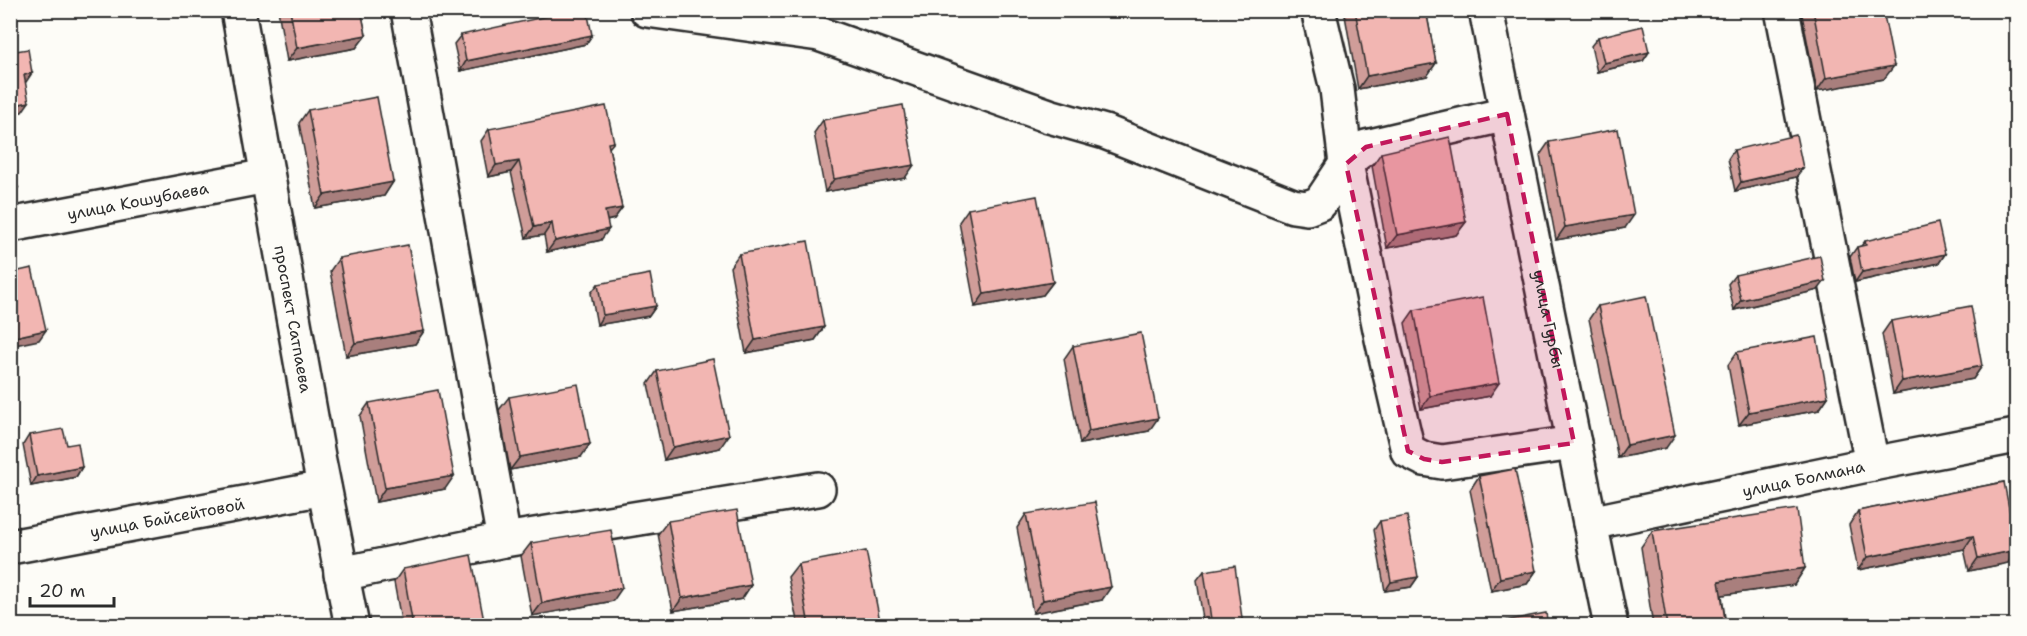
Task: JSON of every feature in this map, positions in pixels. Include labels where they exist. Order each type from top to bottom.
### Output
[{"type":"street","name":"проспект Сатпаева","points":[[238,10],[324,488],[352,626]]},
{"type":"street","points":[[408,10],[504,540]]},
{"type":"street","points":[[647,10],[819,34],[1049,116],[1105,132],[1293,206],[1307,208],[1320,203],[1355,154],[1366,147],[1507,114]]},
{"type":"street","points":[[1318,10],[1337,89],[1346,165],[1408,452],[1424,459],[1442,462],[1574,443]]},
{"type":"street","name":"улица Гурбы","points":[[1486,10],[1611,626]]},
{"type":"street","points":[[1782,10],[1872,464]]},
{"type":"street","name":"улица Кошубаева","points":[[10,225],[267,176]]},
{"type":"street","name":"улица Болмана","points":[[1590,523],[2016,436]]},
{"type":"street","name":"улица Байсейтовой","points":[[10,547],[324,488]]},
{"type":"street","points":[[341,574],[504,540],[818,489]]},
{"type":"highlighted area","points":[[1507,114],[1574,443],[1442,462],[1424,459],[1408,451],[1346,164],[1366,147]]},
{"type":"building","points":[[290,10],[361,10],[366,35],[297,48]]},
{"type":"building","points":[[576,10],[587,10],[592,35],[466,61],[461,35]]},
{"type":"building","points":[[1355,10],[1426,10],[1436,63],[1367,76]]},
{"type":"building","points":[[1813,10],[1883,10],[1894,66],[1826,78]]},
{"type":"building","points":[[1643,26],[1649,52],[1604,63],[1598,37]]},
{"type":"building","points":[[28,49],[32,73],[24,75],[29,102],[10,106],[10,52]]},
{"type":"building","points":[[377,97],[393,182],[324,195],[308,110]]},
{"type":"building","points":[[903,105],[914,165],[834,179],[823,120]]},
{"type":"building","points":[[606,106],[614,142],[608,143],[622,208],[605,211],[609,229],[555,241],[552,223],[534,227],[519,161],[496,165],[489,129]]},
{"type":"building","points":[[1618,129],[1634,215],[1565,227],[1549,142]]},
{"type":"building","points":[[1796,135],[1803,168],[1741,182],[1734,150]]},
{"type":"building","points":[[1450,137],[1466,222],[1397,235],[1381,153]]},
{"type":"building","points":[[10,159],[18,188],[10,190]]},
{"type":"building","points":[[1037,196],[1053,282],[984,294],[968,209]]},
{"type":"building","points":[[1938,223],[1945,254],[1862,272],[1857,247],[1866,245],[1865,241]]},
{"type":"building","points":[[808,241],[824,327],[755,340],[739,254]]},
{"type":"building","points":[[408,245],[424,331],[355,343],[339,258]]},
{"type":"building","points":[[1820,256],[1825,281],[1741,300],[1735,275]]},
{"type":"building","points":[[32,268],[46,330],[10,338],[10,273]]},
{"type":"building","points":[[650,274],[656,306],[603,315],[598,284]]},
{"type":"building","points":[[1646,296],[1675,435],[1627,445],[1598,306]]},
{"type":"building","points":[[1483,297],[1499,383],[1430,396],[1414,310]]},
{"type":"building","points":[[1971,306],[1982,366],[1902,381],[1891,321]]},
{"type":"building","points":[[1141,333],[1158,418],[1089,431],[1073,346]]},
{"type":"building","points":[[1817,337],[1828,397],[1749,412],[1737,352]]},
{"type":"building","points":[[713,359],[729,435],[673,447],[657,371]]},
{"type":"building","points":[[578,384],[590,444],[520,457],[509,397]]},
{"type":"building","points":[[438,390],[454,476],[385,488],[369,403]]},
{"type":"building","points":[[63,429],[67,445],[78,443],[82,467],[37,476],[29,435]]},
{"type":"building","points":[[1515,469],[1536,571],[1500,578],[1479,476]]},
{"type":"building","points":[[2004,482],[2016,550],[1978,558],[1973,536],[1867,557],[1858,511]]},
{"type":"building","points":[[1095,502],[1111,587],[1043,600],[1026,514]]},
{"type":"building","points":[[1797,509],[1805,568],[1719,581],[1726,626],[1667,626],[1652,531]]},
{"type":"building","points":[[737,510],[751,585],[682,598],[668,521]]},
{"type":"building","points":[[1407,516],[1418,577],[1391,582],[1380,521]]},
{"type":"building","points":[[611,530],[622,588],[542,603],[531,543]]},
{"type":"building","points":[[866,551],[881,626],[809,626],[798,564]]},
{"type":"building","points":[[471,555],[485,626],[413,626],[403,569]]},
{"type":"building","points":[[1235,566],[1243,626],[1212,626],[1204,571]]},
{"type":"building","points":[[1546,613],[1548,626],[1479,626]]}]
